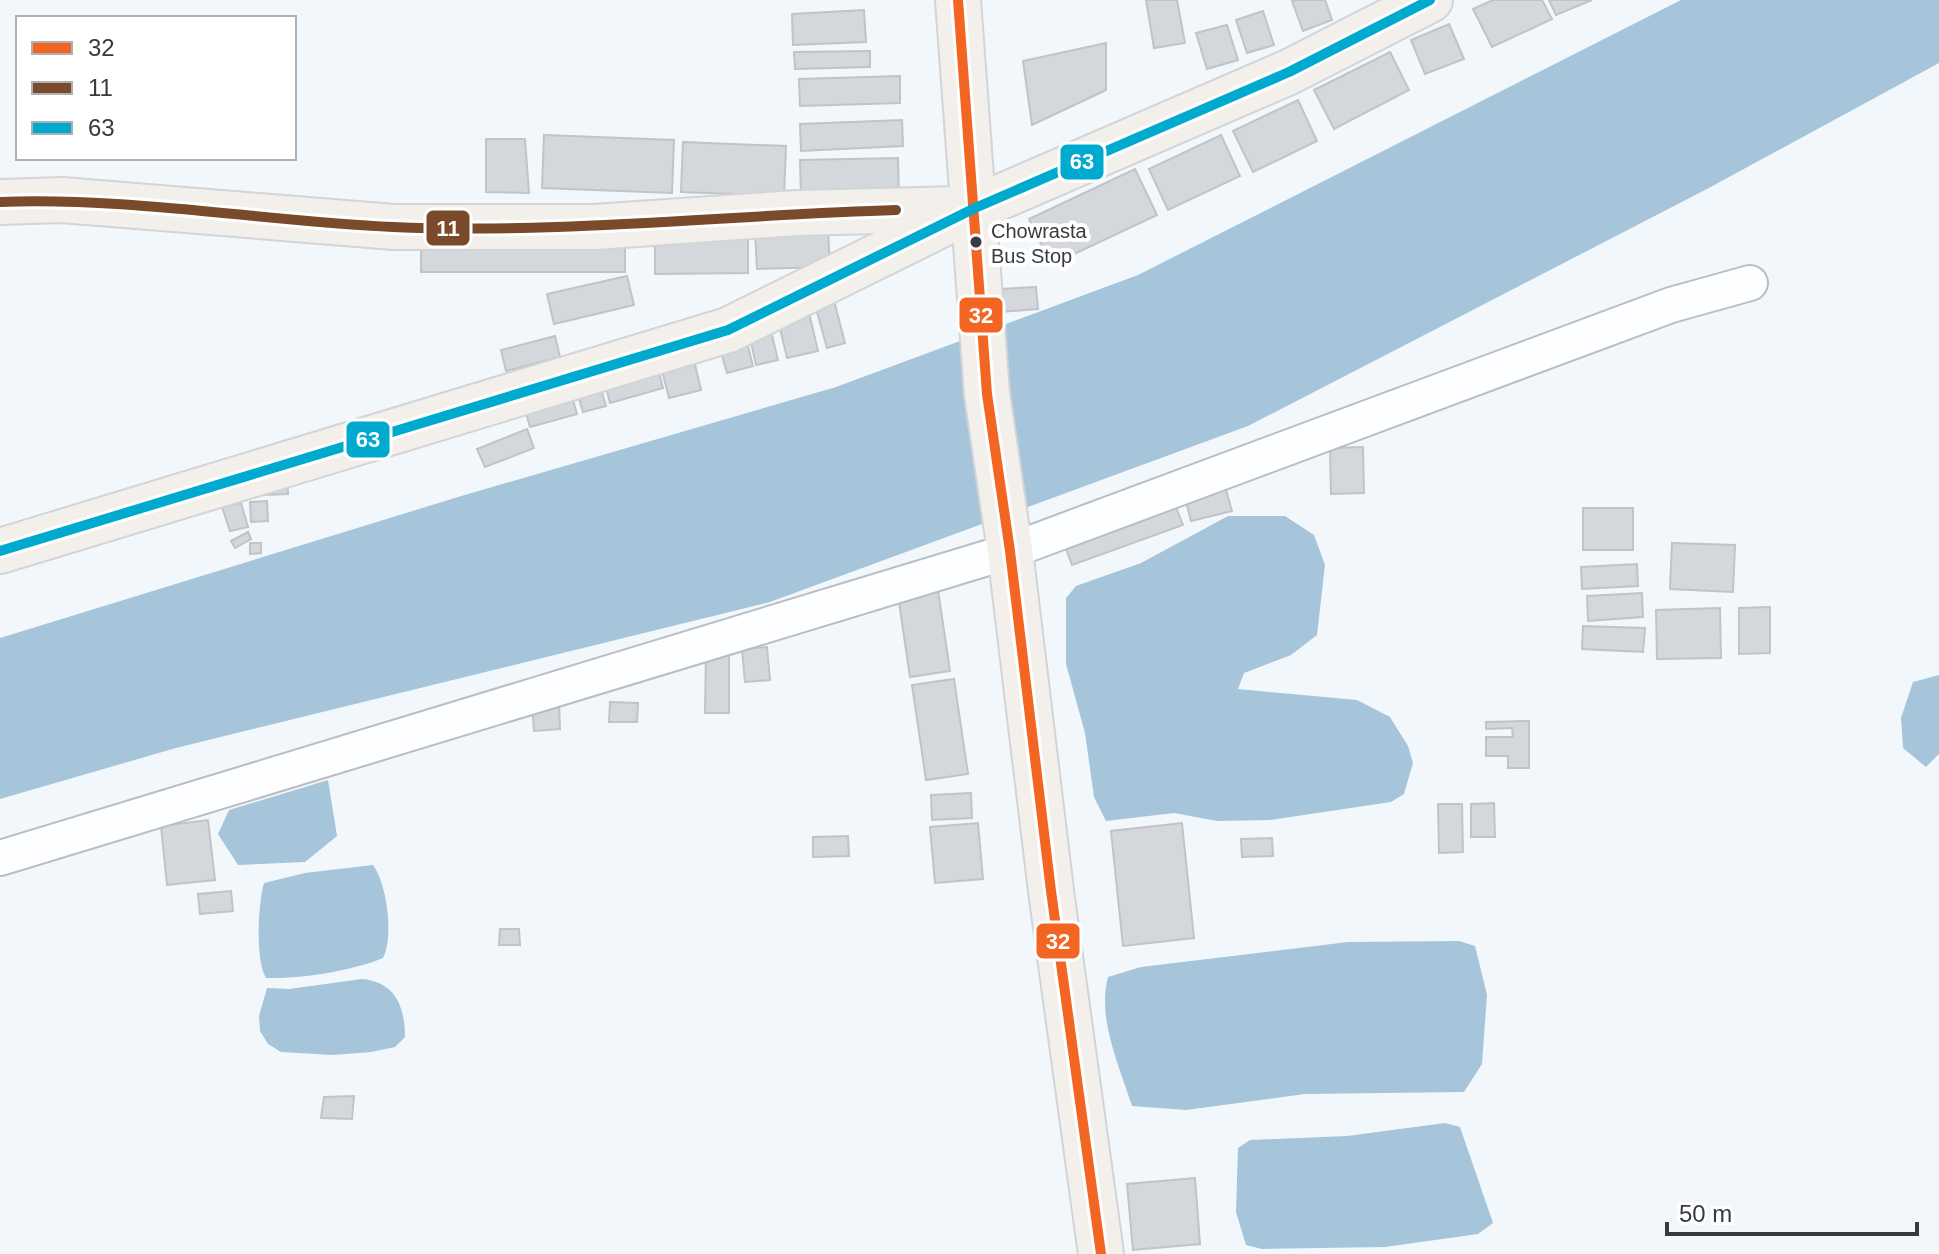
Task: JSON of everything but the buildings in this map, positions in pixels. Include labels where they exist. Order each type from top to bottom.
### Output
[{"type":"main road","points":[[958,0],[987,394],[1101,1254]]},
{"type":"main road","points":[[0,551],[728,330],[975,208],[1289,72],[1430,0]]},
{"type":"main road","points":[[0,202],[62,200],[394,227],[594,227],[797,213],[975,208]]},
{"type":"street","points":[[0,858],[1010,551],[1671,305],[1750,283]]},
{"type":"water","points":[[1681,0],[1939,0],[1939,63],[1707,189],[1248,426],[770,602],[176,748],[0,799],[0,638],[458,497],[836,387],[1138,275]]},
{"type":"water","points":[[1228,516],[1285,516],[1314,535],[1325,565],[1317,635],[1291,655],[1244,673],[1238,689],[1357,700],[1390,717],[1408,746],[1413,763],[1404,794],[1391,802],[1270,820],[1217,821],[1174,813],[1106,821],[1094,797],[1085,733],[1066,664],[1066,598],[1076,586],[1141,563]]},
{"type":"water","points":[[1939,675],[1939,754],[1926,767],[1903,748],[1901,718],[1913,682]]},
{"type":"water","points":[[328,780],[337,836],[305,862],[238,865],[218,834],[229,810]]},
{"type":"water","points":[[373,865],[382,885],[387,911],[388,937],[383,958],[326,973],[266,978],[260,958],[259,931],[264,883],[305,873]]},
{"type":"water","points":[[1459,941],[1475,946],[1487,995],[1482,1064],[1464,1092],[1305,1094],[1186,1110],[1132,1106],[1107,1025],[1105,993],[1108,977],[1141,967],[1348,942]]},
{"type":"water","points":[[362,979],[383,985],[400,1006],[405,1037],[395,1047],[333,1055],[281,1052],[268,1044],[260,1031],[259,1016],[267,988],[289,989]]},
{"type":"water","points":[[1445,1123],[1460,1127],[1493,1223],[1478,1234],[1385,1247],[1262,1249],[1246,1245],[1236,1212],[1238,1148],[1250,1140],[1347,1136]]},
{"type":"transit line","name":"32","points":[[958,0],[987,394],[1101,1254]]},
{"type":"transit line","name":"63","points":[[0,551],[728,330],[975,208],[1289,72],[1430,0]]},
{"type":"transit line","name":"11","points":[[0,202],[98,203],[344,224],[456,228],[582,226],[896,210]]},
{"type":"place","name":"Chowrasta Bus Stop","points":[[976,242]]}]
